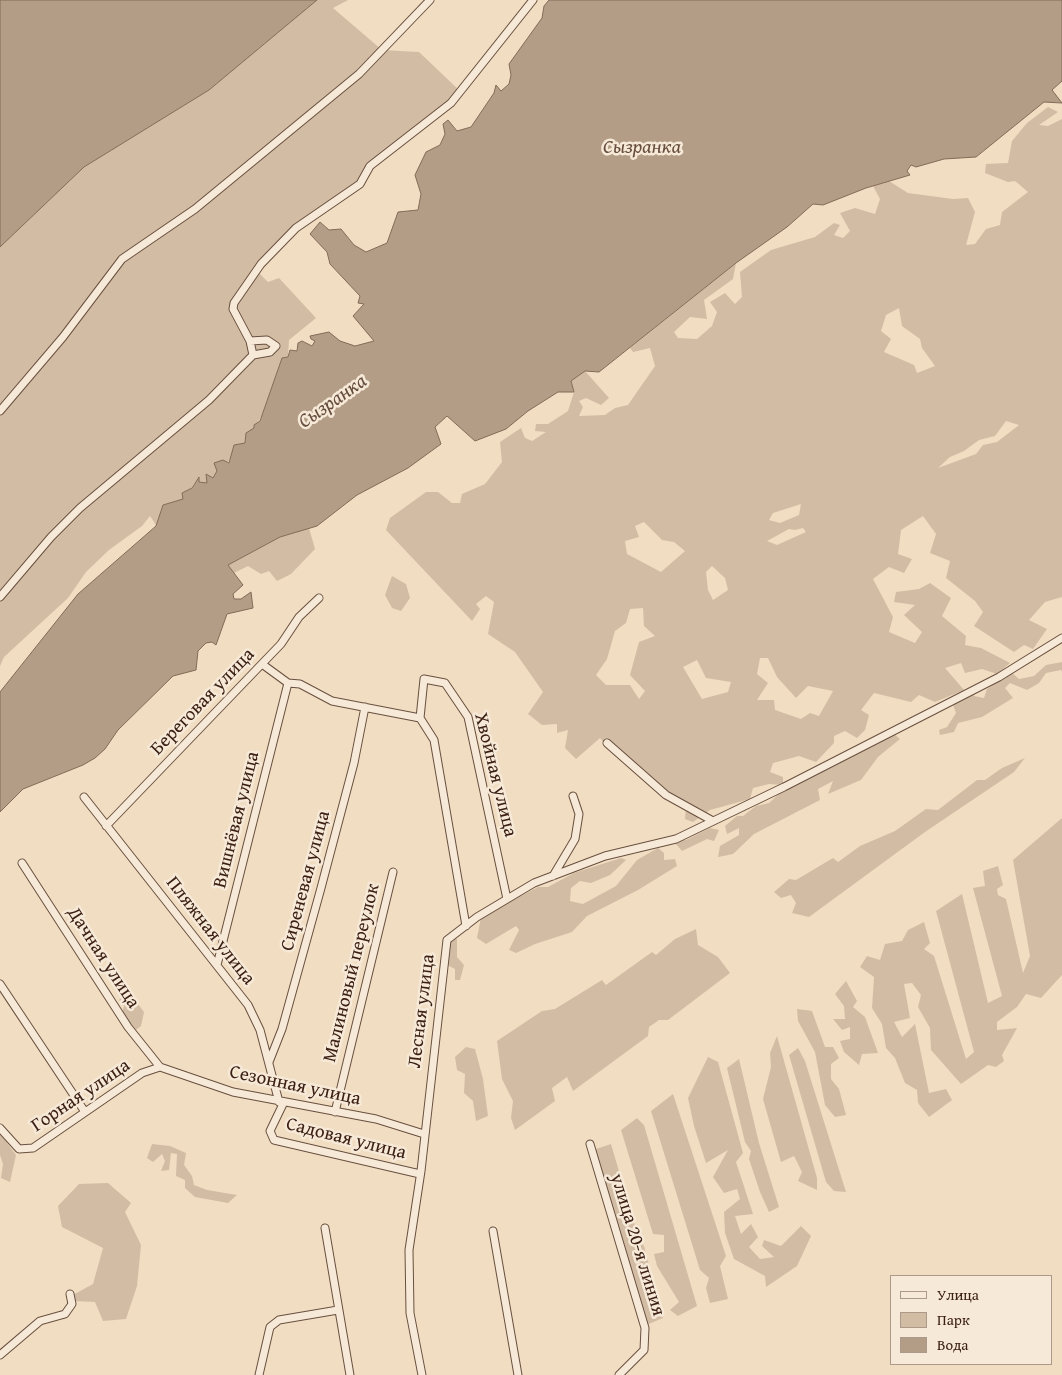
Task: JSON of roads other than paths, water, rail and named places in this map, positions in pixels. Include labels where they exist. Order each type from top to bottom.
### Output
[{"type":"street","points":[[0,410],[63,337],[122,259],[195,209],[359,74],[430,0]]},
{"type":"street","points":[[253,355],[250,341],[233,308],[234,303],[261,264],[296,228],[360,184],[370,166],[451,103],[533,0]]},
{"type":"street","points":[[0,597],[51,537],[80,508],[209,400],[253,355],[270,352],[276,346],[267,340],[250,341]]},
{"type":"street","name":"Береговая улица","points":[[106,826],[281,644],[299,617],[319,598]]},
{"type":"street","name":"Лесная улица","points":[[422,1375],[410,1313],[410,1242],[420,1174],[446,940],[534,883],[604,856],[676,839],[784,787],[999,678],[1062,638]]},
{"type":"street","points":[[262,664],[288,683],[300,684],[332,700],[420,718],[434,740],[466,926]]},
{"type":"street","name":"Хвойная улица","points":[[420,718],[424,679],[445,683],[468,717],[507,900]]},
{"type":"street","name":"Вишнёвая улица","points":[[217,965],[288,683]]},
{"type":"street","name":"Сиреневая улица","points":[[269,1062],[282,1029],[321,888],[354,763],[365,707]]},
{"type":"street","points":[[607,743],[666,795],[713,821]]},
{"type":"street","points":[[552,876],[575,839],[579,814],[573,796]]},
{"type":"street","name":"Пляжная улица","points":[[84,797],[248,1005],[260,1030],[281,1102]]},
{"type":"street","name":"Дачная улица","points":[[22,863],[128,1027],[160,1067]]},
{"type":"street","name":"Малиновый переулок","points":[[335,1112],[393,872]]},
{"type":"street","points":[[0,984],[85,1112]]},
{"type":"street","name":"Сезонная улица","points":[[160,1067],[233,1092],[376,1119],[424,1134]]},
{"type":"street","name":"Горная улица","points":[[0,1128],[19,1149],[33,1148],[142,1073],[160,1067]]},
{"type":"street","name":"Садовая улица","points":[[281,1102],[270,1131],[274,1140],[420,1174]]},
{"type":"street","name":"улица 20-я линия","points":[[590,1144],[645,1328],[644,1350],[618,1375]]},
{"type":"street","points":[[324,1228],[350,1375]]},
{"type":"street","points":[[493,1231],[518,1375]]},
{"type":"street","points":[[0,1355],[40,1321],[65,1314],[72,1304],[70,1294]]},
{"type":"street","points":[[259,1375],[270,1326],[279,1320],[338,1310]]},
{"type":"water","points":[[0,0],[317,0],[209,90],[84,167],[0,247]]},
{"type":"water","name":"Сызранка","points":[[549,0],[1062,0],[1062,81],[1052,90],[1062,103],[1044,102],[976,157],[944,159],[916,167],[911,165],[907,171],[910,175],[866,188],[823,205],[813,204],[787,227],[736,263],[599,372],[585,371],[571,381],[574,392],[558,392],[528,411],[506,429],[475,441],[447,416],[435,427],[441,444],[408,468],[357,495],[317,526],[280,537],[228,565],[243,585],[233,594],[234,599],[241,599],[251,592],[253,608],[227,614],[216,645],[212,642],[206,643],[198,651],[196,670],[173,676],[118,730],[105,749],[95,758],[83,765],[23,789],[0,812],[0,692],[78,594],[156,526],[163,505],[183,499],[182,493],[192,488],[199,477],[199,482],[207,483],[206,474],[213,478],[217,471],[214,463],[223,460],[229,463],[234,445],[245,443],[246,433],[260,421],[282,358],[288,357],[290,350],[297,351],[298,343],[302,341],[312,346],[315,341],[310,336],[329,332],[340,341],[355,346],[374,341],[353,316],[364,304],[358,303],[360,296],[330,264],[327,252],[310,234],[320,222],[329,230],[341,229],[354,245],[366,252],[387,243],[398,212],[418,210],[421,194],[415,175],[426,152],[440,145],[445,134],[443,124],[448,120],[457,131],[471,127],[494,93],[496,85],[501,91],[509,84],[511,75],[509,64],[542,18],[544,6]]}]
